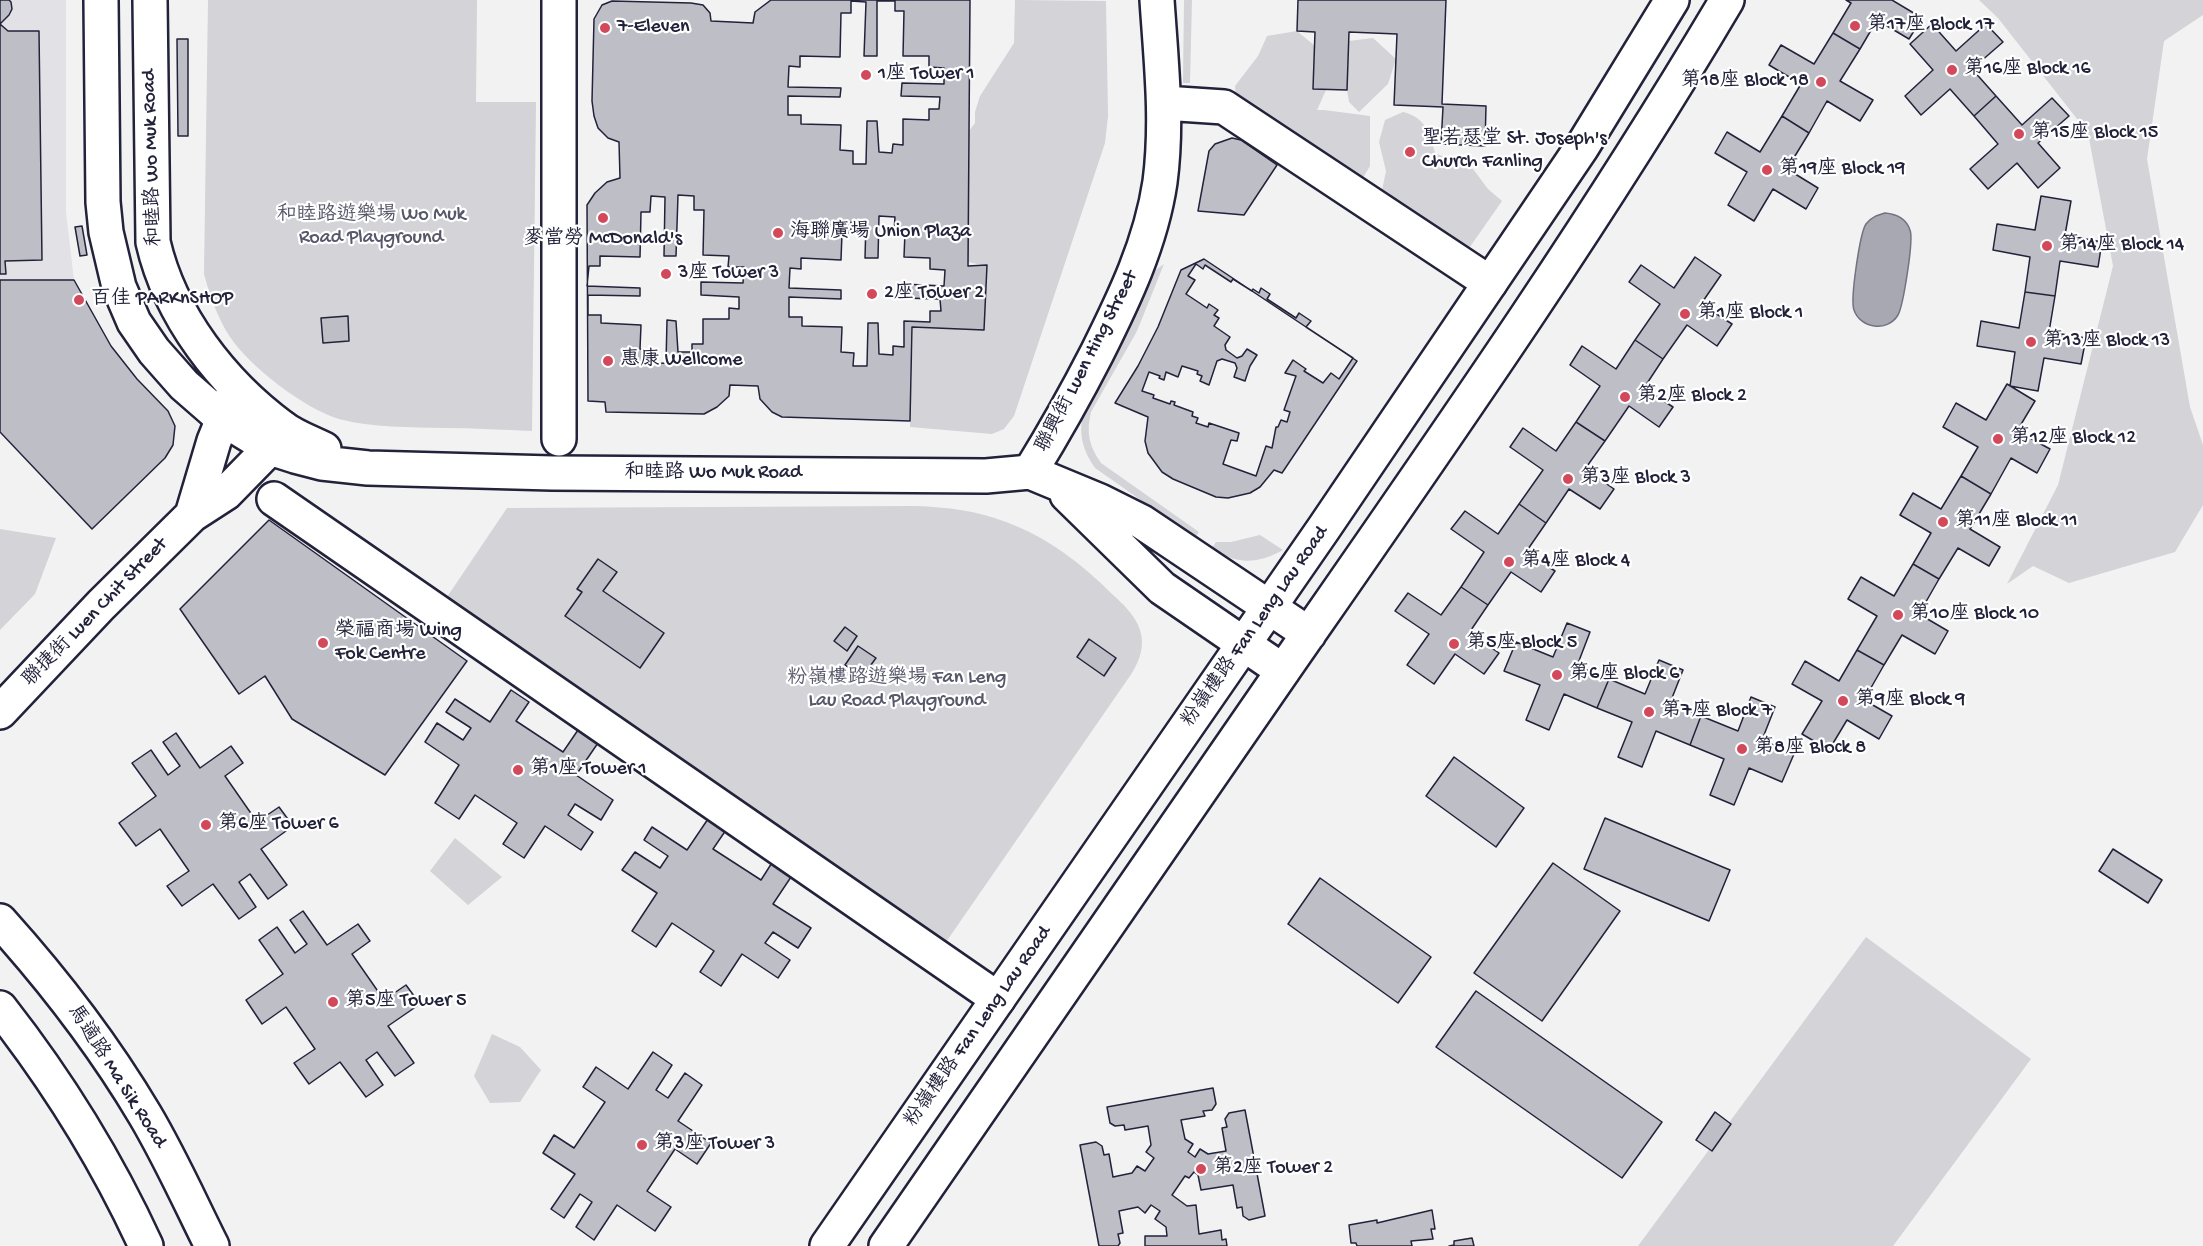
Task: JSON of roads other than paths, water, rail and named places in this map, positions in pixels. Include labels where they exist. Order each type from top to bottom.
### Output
[{"type":"street","name":"和睦路 Wo Muk Road","points":[[101,0],[103,202],[106,232],[119,287],[134,322],[154,351],[184,385],[222,418],[368,468],[552,473],[1042,478],[1100,501],[1142,522],[1309,634]]},
{"type":"street","name":"和睦路 Wo Muk Road","points":[[150,0],[153,242],[158,265],[185,324],[276,438]]},
{"type":"street","points":[[559,0],[559,439]]},
{"type":"street","name":"聯興街 Luen Hing Street","points":[[1042,478],[1060,424],[1136,272],[1155,210],[1164,139],[1164,103],[1157,0]]},
{"type":"street","name":"粉嶺樓路 Fan Leng Lau Road","points":[[827,1246],[1490,284],[1582,147],[1672,0]]},
{"type":"street","points":[[885,1246],[1309,634],[1612,188],[1727,0]]},
{"type":"street","points":[[1164,103],[1224,107],[1490,284]]},
{"type":"street","name":"聯捷街 Luen Chit Street","points":[[192,515],[222,418],[236,386]]},
{"type":"street","name":"聯捷街 Luen Chit Street","points":[[0,712],[101,605],[192,515],[226,493],[276,438]]},
{"type":"street","points":[[1042,478],[1162,588],[1283,671]]},
{"type":"street","points":[[274,499],[998,999]]},
{"type":"street","name":"馬適路 Ma Sik Road","points":[[0,921],[64,998],[107,1056],[145,1116],[212,1246]]},
{"type":"street","points":[[0,1008],[64,1096],[129,1209],[146,1246]]},
{"type":"place","name":"第17座 Block 17","points":[[1855,26]]},
{"type":"place","name":"7-Eleven","points":[[605,28]]},
{"type":"place","name":"第16座 Block 16","points":[[1952,70]]},
{"type":"place","name":"1座 Tower 1","points":[[866,75]]},
{"type":"place","name":"第18座 Block 18","points":[[1821,82]]},
{"type":"place","name":"第15座 Block 15","points":[[2019,134]]},
{"type":"place","name":"聖若瑟堂 St. Joseph's Church Fanling","points":[[1410,152]]},
{"type":"place","name":"第19座 Block 19","points":[[1767,170]]},
{"type":"place","name":"麥當勞 McDonald's","points":[[603,218]]},
{"type":"place","name":"海聯廣場 Union Plaza","points":[[778,233]]},
{"type":"place","name":"第14座 Block 14","points":[[2047,246]]},
{"type":"place","name":"3座 Tower 3","points":[[666,274]]},
{"type":"place","name":"2座 Tower 2","points":[[872,294]]},
{"type":"place","name":"百佳 PARKnSHOP","points":[[79,300]]},
{"type":"place","name":"第1座 Block 1","points":[[1685,314]]},
{"type":"place","name":"第13座 Block 13","points":[[2031,342]]},
{"type":"place","name":"惠康 Wellcome","points":[[608,361]]},
{"type":"place","name":"第2座 Block 2","points":[[1625,397]]},
{"type":"place","name":"第12座 Block 12","points":[[1998,439]]},
{"type":"place","name":"第3座 Block 3","points":[[1568,479]]},
{"type":"place","name":"第11座 Block 11","points":[[1943,522]]},
{"type":"place","name":"第4座 Block 4","points":[[1509,562]]},
{"type":"place","name":"第10座 Block 10","points":[[1898,615]]},
{"type":"place","name":"榮福商場 Wing Fok Centre","points":[[323,643]]},
{"type":"place","name":"第5座 Block 5","points":[[1454,644]]},
{"type":"place","name":"第6座 Block 6","points":[[1557,675]]},
{"type":"place","name":"第9座 Block 9","points":[[1843,701]]},
{"type":"place","name":"第7座 Block 7","points":[[1649,712]]},
{"type":"place","name":"第8座 Block 8","points":[[1742,749]]},
{"type":"place","name":"第1座 Tower 1","points":[[518,770]]},
{"type":"place","name":"第6座 Tower 6","points":[[206,825]]},
{"type":"place","name":"第5座 Tower 5","points":[[333,1002]]},
{"type":"place","name":"第3座 Tower 3","points":[[642,1145]]},
{"type":"place","name":"第2座 Tower 2","points":[[1201,1169]]},
{"type":"park label","name":"和睦路遊樂場 Wo Muk Road Playground","points":[[371,228]]},
{"type":"park label","name":"粉嶺樓路遊樂場 Fan Leng Lau Road Playground","points":[[897,690]]}]
